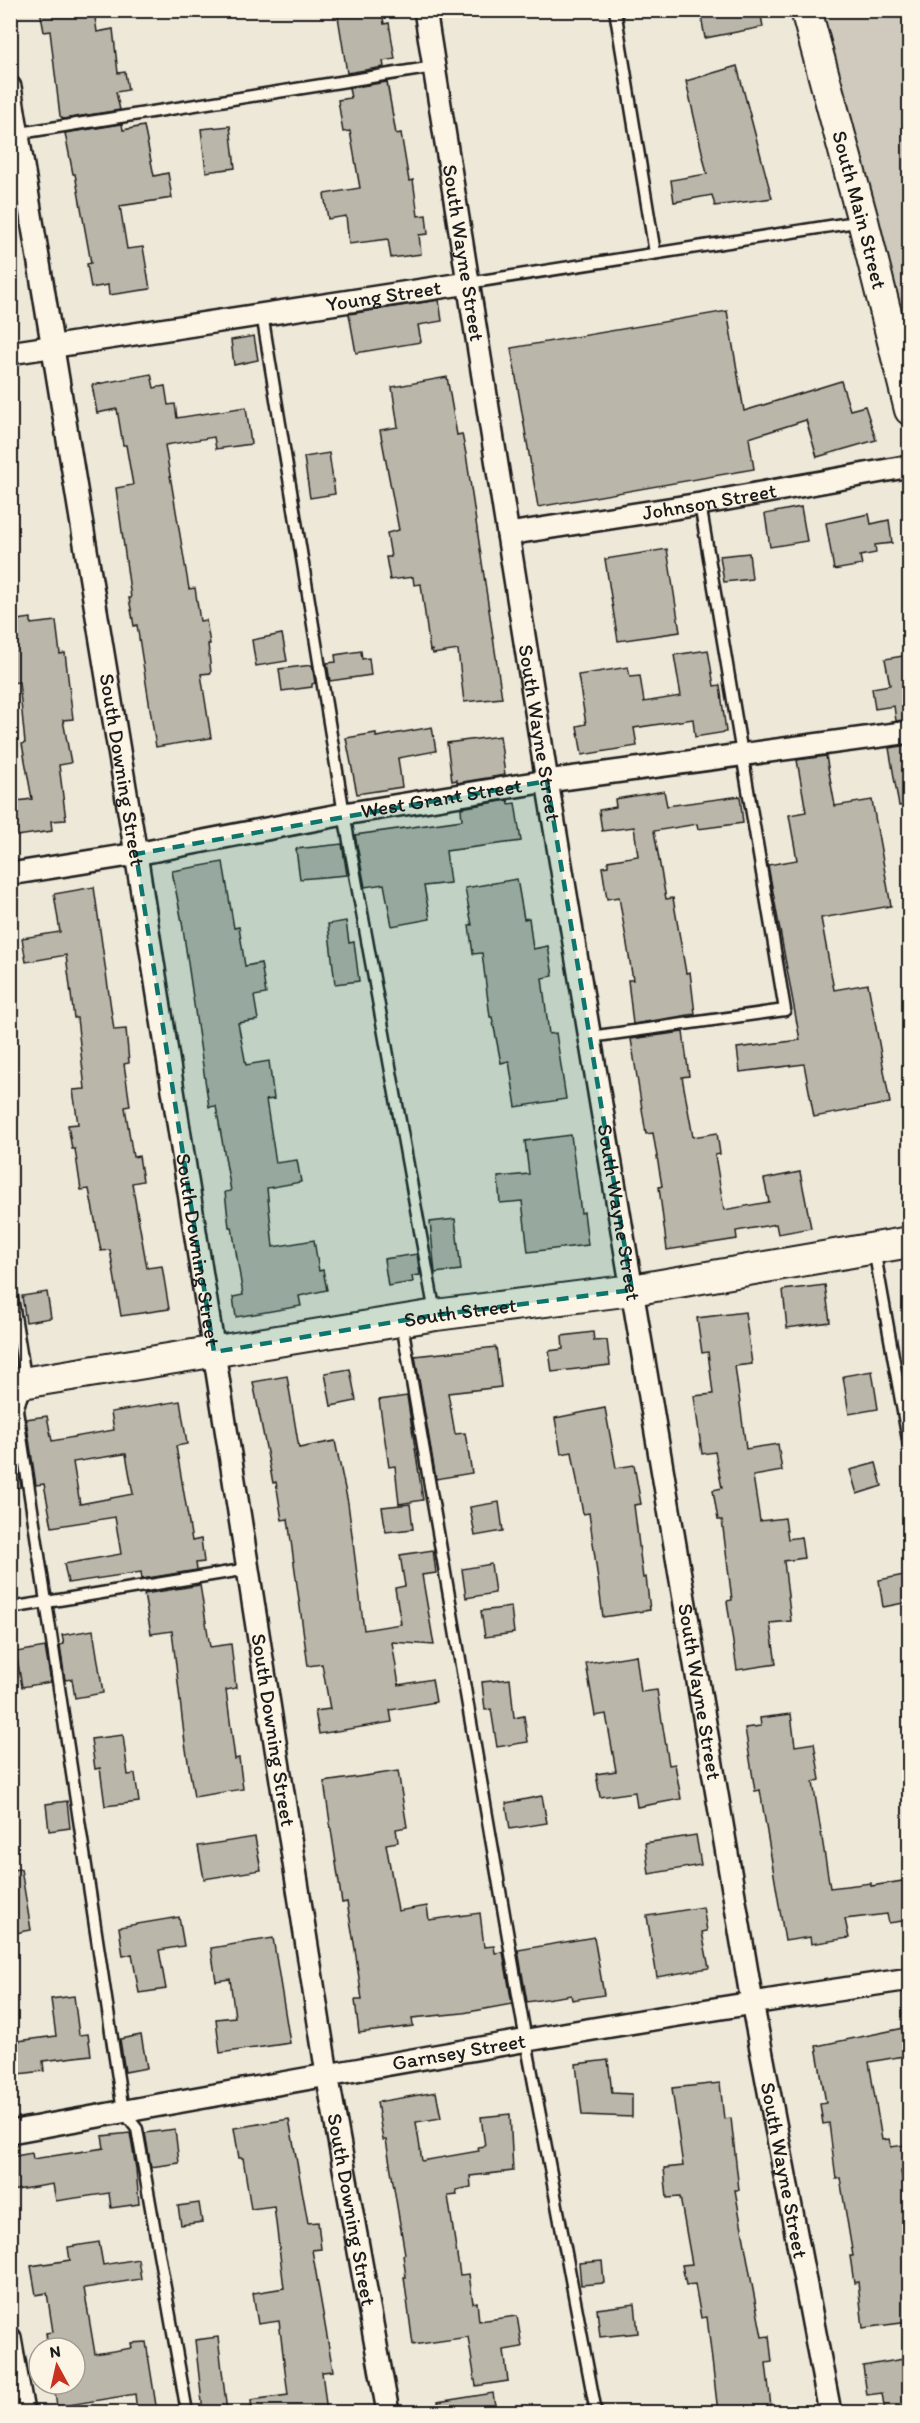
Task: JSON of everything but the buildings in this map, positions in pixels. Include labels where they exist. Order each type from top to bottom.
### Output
[{"type":"street","name":"South Wayne Street","points":[[425,10],[547,781],[752,2002],[830,2412]]},
{"type":"street","name":"South Main Street","points":[[806,10],[909,410]]},
{"type":"street","name":"South Downing Street","points":[[10,87],[14,134],[53,346],[136,854],[327,2074],[388,2412]]},
{"type":"street","name":"Young Street","points":[[10,353],[468,282]]},
{"type":"street","name":"Johnson Street","points":[[508,534],[700,504],[909,466]]},
{"type":"street","name":"West Grant Street","points":[[10,874],[136,854],[344,814],[547,781],[909,732]]},
{"type":"street","name":"South Street","points":[[18,1384],[436,1315],[632,1290],[909,1242]]},
{"type":"street","name":"Garnsey Street","points":[[10,2132],[327,2074],[752,2002],[909,1979]]},
{"type":"street","points":[[10,2337],[23,2412]]},
{"type":"lane","points":[[615,10],[655,253]]},
{"type":"lane","points":[[14,134],[434,67]]},
{"type":"lane","name":"Young Street","points":[[468,282],[862,221]]},
{"type":"lane","points":[[262,314],[344,814],[436,1315]]},
{"type":"lane","points":[[590,1036],[785,1010],[700,504]]},
{"type":"lane","points":[[874,1248],[909,1451]]},
{"type":"lane","points":[[10,1285],[18,1384],[17,1410],[123,2111],[137,2129],[187,2412]]},
{"type":"lane","points":[[402,1321],[526,2041],[596,2412]]},
{"type":"lane","points":[[10,1608],[248,1569]]},
{"type":"highlighted area","points":[[547,781],[632,1290],[436,1315],[214,1352],[136,854]]},
{"type":"shaded area","points":[[806,11],[909,11],[909,360]]}]
